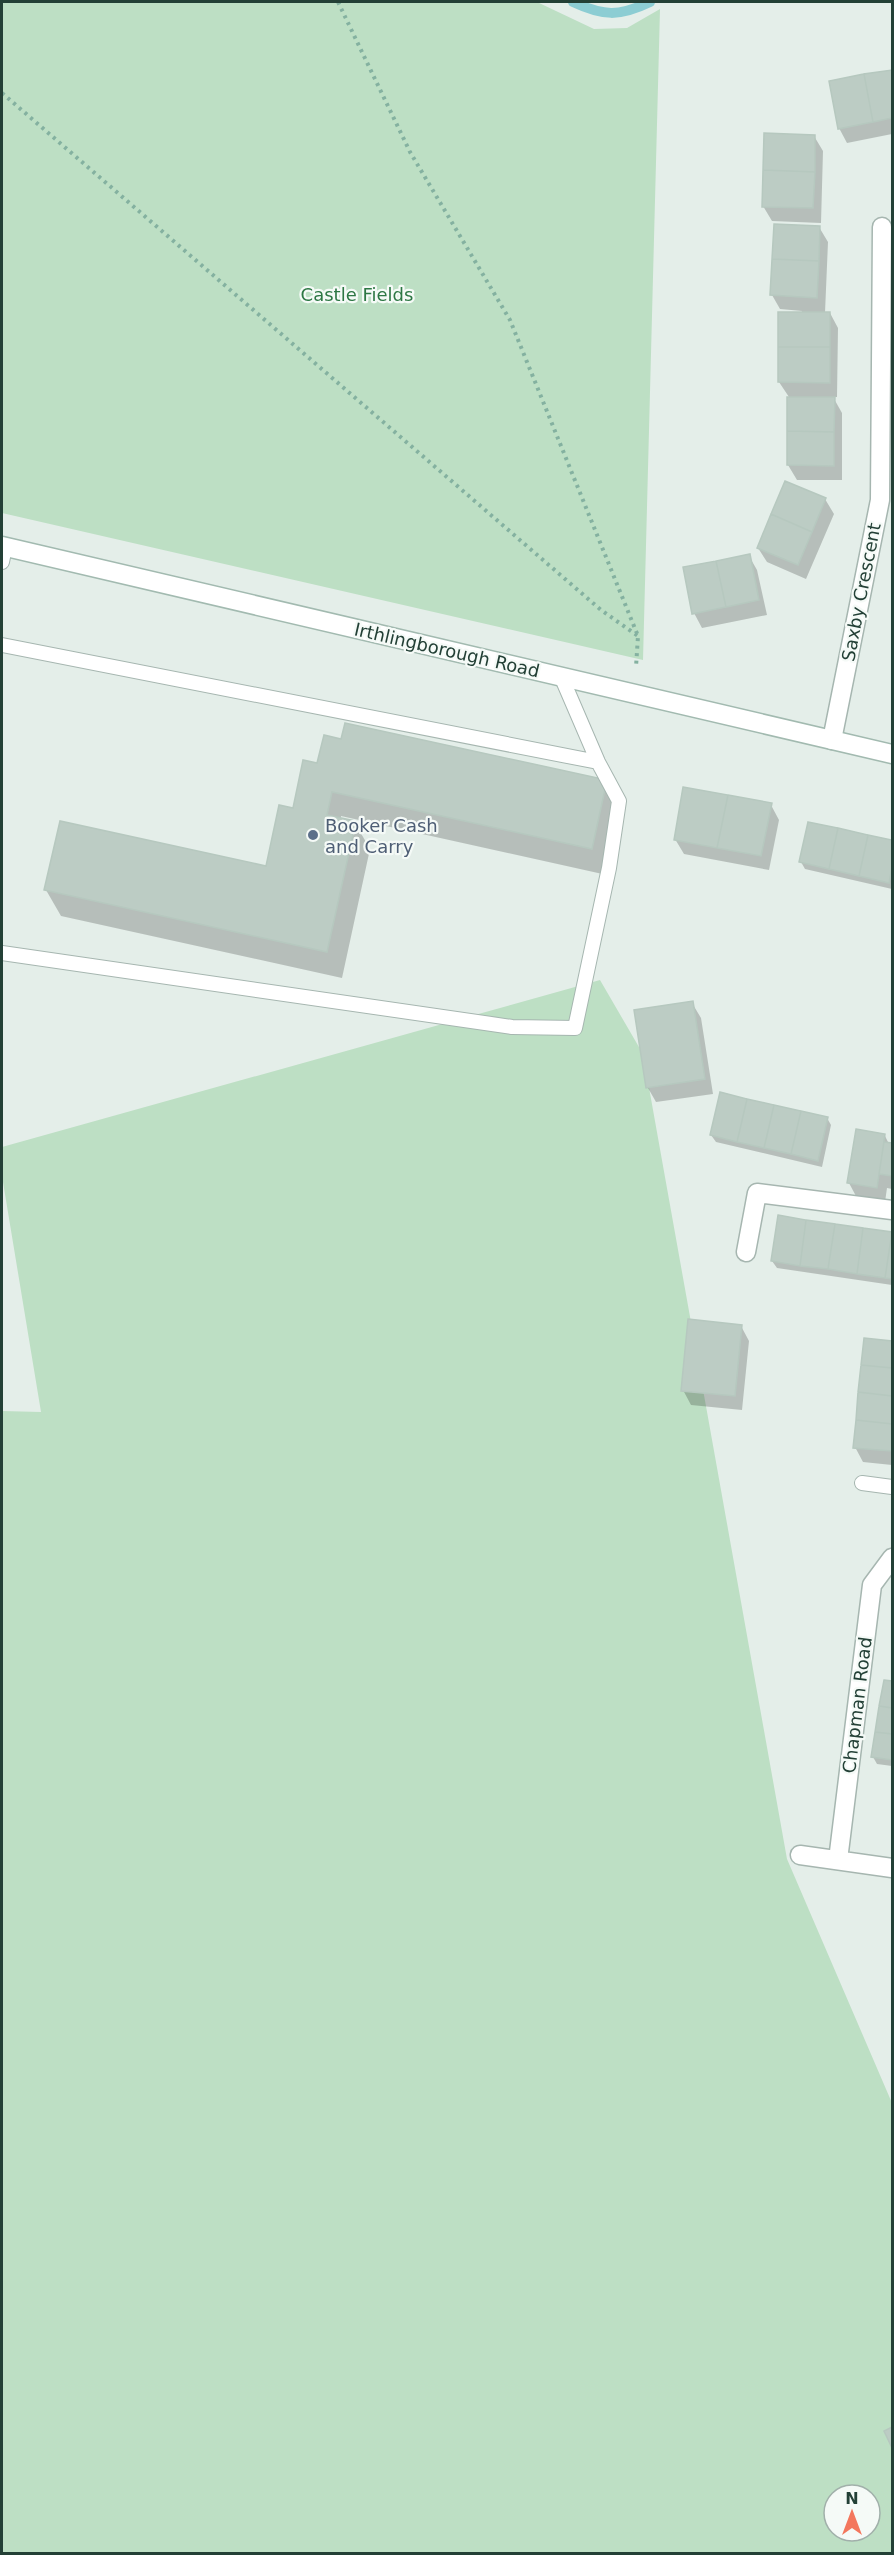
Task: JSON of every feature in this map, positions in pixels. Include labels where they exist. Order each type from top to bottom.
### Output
[{"type":"street","name":"Saxby Crescent","points":[[832,740],[880,500],[882,228]]},
{"type":"street","name":"Irthlingborough Road","points":[[3,552],[561,676],[892,754]]},
{"type":"street","points":[[746,1252],[757,1192],[892,1210]]},
{"type":"street","name":"Chapman Road","points":[[838,1860],[872,1585],[892,1558]]},
{"type":"street","points":[[800,1855],[892,1868]]},
{"type":"lane","points":[[2,645],[598,762]]},
{"type":"lane","points":[[2,953],[512,1027],[575,1028],[609,868],[619,801],[598,762],[561,676]]},
{"type":"lane","points":[[862,1483],[892,1487]]},
{"type":"path","points":[[338,2],[410,153],[510,320],[638,636],[634,693]]},
{"type":"path","points":[[2,93],[601,610],[638,636]]},
{"type":"green space","name":"Castle Fields","points":[[2,2],[537,2],[594,29],[627,28],[660,9],[643,660],[2,513]]},
{"type":"green space","points":[[600,980],[643,1054],[787,1859],[892,2103],[892,2553],[2,2554],[2,1411],[41,1412],[2,1176],[2,1147]]},
{"type":"building","points":[[892,70],[892,118],[873,122],[864,74]]},
{"type":"building","points":[[864,74],[873,122],[838,129],[829,81]]},
{"type":"building","points":[[764,133],[815,135],[815,172],[763,170]]},
{"type":"building","points":[[763,170],[815,172],[813,208],[762,207]]},
{"type":"building","points":[[774,224],[820,226],[819,261],[772,259]]},
{"type":"building","points":[[772,259],[819,261],[817,298],[770,295]]},
{"type":"building","points":[[778,312],[830,312],[830,347],[778,347]]},
{"type":"building","points":[[778,347],[830,347],[830,383],[778,382]]},
{"type":"building","points":[[787,397],[835,397],[834,432],[787,431]]},
{"type":"building","points":[[787,431],[834,432],[834,466],[787,465]]},
{"type":"building","points":[[785,481],[826,498],[812,532],[771,514]]},
{"type":"building","points":[[771,514],[812,532],[798,565],[757,548]]},
{"type":"building","points":[[750,554],[759,600],[726,607],[716,561]]},
{"type":"building","points":[[716,561],[726,607],[692,614],[683,567]]},
{"type":"building","name":"Booker Cash and Carry","points":[[345,723],[607,780],[592,849],[332,792],[327,815],[356,821],[327,952],[44,890],[60,821],[266,866],[279,805],[293,808],[303,760],[317,763],[324,735],[341,739]]},
{"type":"building","points":[[683,787],[728,795],[717,848],[674,840]]},
{"type":"building","points":[[728,795],[772,803],[761,856],[717,848]]},
{"type":"building","points":[[808,822],[838,828],[829,869],[799,862]]},
{"type":"building","points":[[838,828],[868,835],[859,876],[829,869]]},
{"type":"building","points":[[868,835],[892,840],[892,867],[889,883],[859,876]]},
{"type":"building","points":[[693,1001],[705,1079],[646,1088],[634,1010]]},
{"type":"building","points":[[720,1092],[747,1099],[737,1142],[710,1135]]},
{"type":"building","points":[[747,1099],[774,1105],[764,1148],[737,1142]]},
{"type":"building","points":[[774,1105],[801,1111],[791,1154],[764,1148]]},
{"type":"building","points":[[801,1111],[828,1117],[818,1161],[791,1154]]},
{"type":"building","points":[[856,1129],[885,1134],[877,1188],[847,1183]]},
{"type":"building","points":[[884,1142],[892,1143],[892,1176],[879,1174]]},
{"type":"building","points":[[778,1215],[806,1220],[800,1266],[771,1261]]},
{"type":"building","points":[[806,1220],[835,1224],[828,1269],[800,1266]]},
{"type":"building","points":[[835,1224],[863,1228],[857,1274],[828,1269]]},
{"type":"building","points":[[863,1228],[892,1232],[885,1278],[857,1274]]},
{"type":"building","points":[[892,1232],[892,1279],[885,1278]]},
{"type":"building","points":[[688,1319],[742,1325],[735,1396],[681,1391]]},
{"type":"building","points":[[864,1338],[892,1341],[892,1368],[861,1365]]},
{"type":"building","points":[[861,1365],[892,1368],[892,1396],[858,1392]]},
{"type":"building","points":[[858,1392],[892,1396],[892,1424],[856,1420]]},
{"type":"building","points":[[856,1420],[892,1424],[892,1451],[853,1448]]},
{"type":"building","points":[[884,1680],[892,1681],[892,1708],[879,1706]]},
{"type":"building","points":[[879,1706],[892,1708],[892,1734],[875,1732]]},
{"type":"building","points":[[875,1732],[892,1734],[892,1760],[871,1757]]},
{"type":"building","points":[[892,2427],[892,2448],[884,2431]]},
{"type":"waterway","points":[[573,2],[593,10],[611,13],[629,10],[650,2]]},
{"type":"place","name":"Booker Cash and Carry","points":[[313,835]]}]
